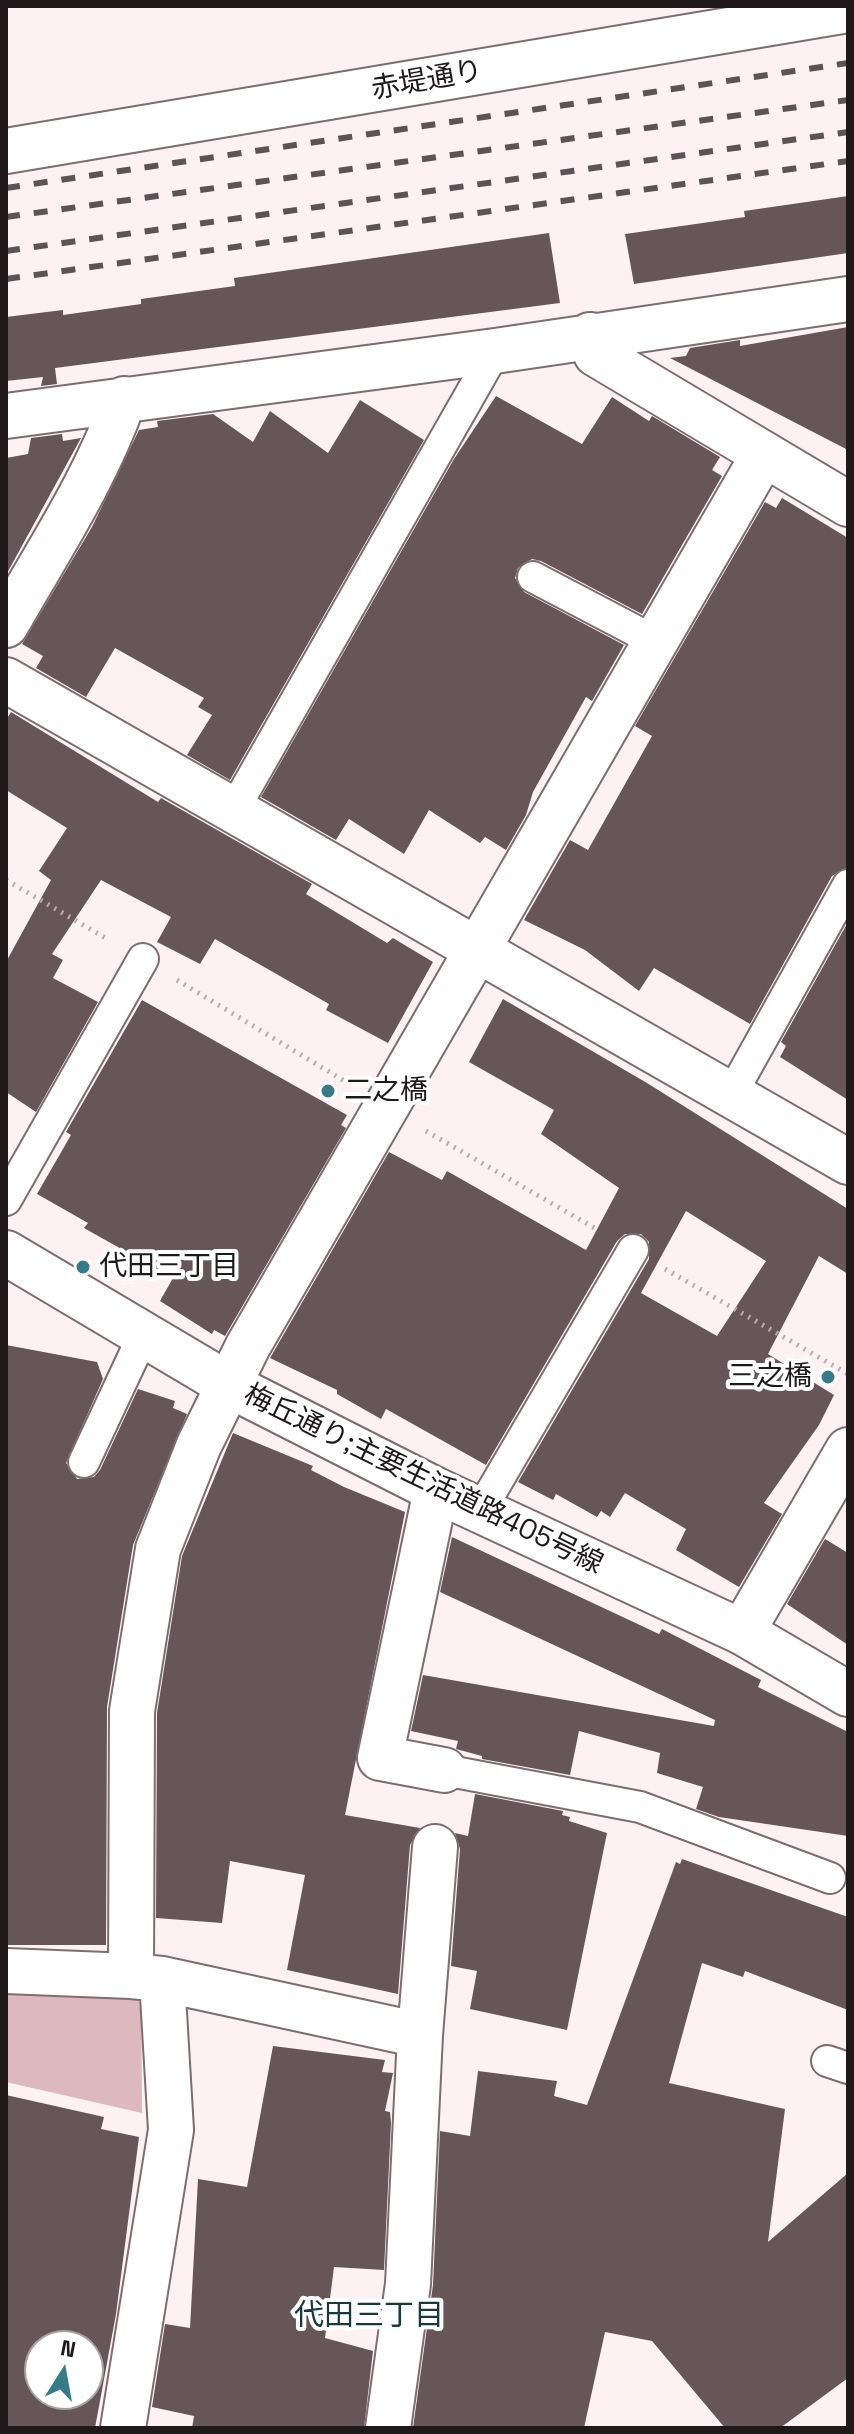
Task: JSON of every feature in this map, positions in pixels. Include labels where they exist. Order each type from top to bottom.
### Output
[{"type":"street","name":"赤堤通り","points":[[6,151],[848,10]]},
{"type":"street","points":[[6,416],[495,351],[848,299]]},
{"type":"street","points":[[590,335],[596,354],[848,504]]},
{"type":"street","points":[[6,625],[97,464],[124,399]]},
{"type":"street","points":[[123,2428],[171,2130],[146,1978],[132,1711],[158,1549],[227,1384],[653,640],[764,454]]},
{"type":"street","points":[[6,680],[848,1162]]},
{"type":"street","name":"梅丘通り;主要生活道路405号線","points":[[6,1253],[227,1384],[436,1490],[742,1632],[848,1694]]},
{"type":"street","points":[[742,1632],[848,1450]]},
{"type":"street","points":[[436,1490],[380,1758],[444,1770]]},
{"type":"street","points":[[388,2428],[408,2284],[420,2035],[435,1847]]},
{"type":"street","points":[[6,1971],[146,1978],[420,2035]]},
{"type":"lane","points":[[233,811],[495,351]]},
{"type":"lane","points":[[533,577],[653,640]]},
{"type":"lane","points":[[732,1093],[848,885]]},
{"type":"lane","points":[[6,1200],[143,959]]},
{"type":"lane","points":[[480,1511],[633,1250]]},
{"type":"lane","points":[[84,1462],[143,1336]]},
{"type":"lane","points":[[444,1770],[640,1807],[830,1878]]},
{"type":"shaded area","points":[[6,1986],[141,1986],[142,2113],[6,2082]]},
{"type":"building","points":[[848,196],[848,253],[634,284],[625,234],[745,217],[744,211]]},
{"type":"building","points":[[549,233],[560,303],[55,368],[57,384],[41,386],[43,377],[6,381],[6,317],[63,310],[63,315],[141,304],[141,299],[235,286],[234,278]]},
{"type":"building","points":[[848,327],[848,450],[670,358],[686,356],[690,348],[740,340],[740,346]]},
{"type":"building","points":[[496,396],[582,444],[612,397],[649,421],[652,416],[720,457],[712,470],[722,476],[642,614],[541,561],[532,559],[518,568],[515,578],[524,592],[624,645],[592,701],[586,697],[533,792],[526,815],[506,850],[485,837],[480,843],[429,810],[404,854],[349,819],[336,840],[261,797],[454,459]]},
{"type":"building","points":[[360,400],[424,440],[230,780],[187,755],[212,715],[198,707],[204,698],[115,648],[86,697],[36,668],[43,656],[22,644],[92,527],[139,430],[158,427],[157,421],[213,414],[253,442],[270,411],[328,453]]},
{"type":"building","points":[[62,434],[63,441],[81,438],[6,575],[6,458],[28,454],[31,438]]},
{"type":"building","points":[[782,498],[848,538],[848,867],[832,876],[750,1024],[654,968],[639,991],[585,950],[524,920],[570,840],[588,850],[652,736],[635,726],[765,502],[776,508]]},
{"type":"building","points":[[11,712],[158,802],[161,798],[312,884],[306,894],[387,943],[393,938],[433,962],[388,1043],[326,1010],[329,1004],[215,939],[200,964],[157,942],[171,917],[101,880],[52,954],[63,960],[53,978],[98,1002],[36,1112],[6,1092],[6,962],[51,880],[39,871],[67,828],[6,790],[6,720]]},
{"type":"building","points":[[848,922],[848,1100],[780,1057],[786,1046],[781,1042]]},
{"type":"building","points":[[503,999],[647,1083],[848,1209],[848,1274],[819,1256],[768,1354],[834,1395],[819,1425],[764,1503],[782,1514],[739,1587],[676,1550],[686,1529],[625,1493],[610,1517],[601,1511],[597,1517],[556,1494],[553,1500],[518,1482],[649,1259],[649,1242],[641,1234],[625,1234],[617,1241],[486,1465],[386,1409],[381,1419],[337,1394],[337,1390],[270,1358],[389,1152],[442,1180],[447,1171],[586,1250],[619,1188],[541,1134],[554,1110],[469,1062]],"holes":[[[686,1211],[766,1261],[717,1336],[641,1293]]]},
{"type":"building","points":[[142,1000],[347,1115],[341,1125],[346,1128],[225,1336],[214,1330],[212,1334],[160,1301],[173,1278],[84,1228],[88,1223],[37,1194],[71,1135],[66,1132]]},
{"type":"building","points":[[6,1345],[97,1362],[103,1379],[66,1463],[77,1479],[94,1477],[100,1470],[138,1389],[175,1401],[173,1408],[187,1414],[133,1545],[107,1707],[106,1945],[6,1945]]},
{"type":"building","points":[[233,1433],[313,1466],[311,1470],[344,1487],[405,1512],[345,1815],[420,1828],[410,1845],[398,1994],[287,1970],[305,1875],[230,1861],[222,1923],[156,1918],[157,1713],[182,1556]]},
{"type":"building","points":[[452,1537],[659,1634],[662,1629],[761,1680],[758,1687],[848,1732],[848,1836],[719,1817],[696,1809],[703,1787],[657,1773],[660,1753],[579,1731],[570,1775],[482,1759],[482,1756],[456,1749],[458,1741],[411,1731],[423,1675],[714,1726],[715,1720],[440,1592]]},
{"type":"building","points":[[825,1539],[848,1553],[848,1645],[787,1604]]},
{"type":"building","points":[[475,1794],[563,1811],[562,1815],[570,1817],[569,1821],[607,1833],[567,2030],[470,2009],[477,1971],[451,1966],[460,1849],[455,1833],[468,1836]]},
{"type":"building","points":[[682,1859],[848,1917],[848,2010],[745,1971],[743,1977],[702,1963],[669,2083],[785,2109],[768,2242],[848,2173],[848,2378],[780,2428],[725,2428],[652,2341],[605,2332],[584,2428],[413,2428],[433,2285],[440,2131],[470,2136],[478,2071],[557,2081],[554,2096],[587,2105],[676,1862],[680,1864]]},
{"type":"building","points":[[273,2046],[385,2060],[382,2072],[393,2073],[385,2111],[390,2112],[391,2123],[384,2270],[334,2267],[325,2338],[373,2351],[364,2428],[192,2428],[194,2416],[152,2407],[165,2324],[190,2328],[198,2179],[247,2187]]},
{"type":"building","points":[[6,2095],[104,2117],[101,2129],[139,2137],[116,2314],[104,2379],[104,2330],[24,2330],[24,2410],[98,2410],[95,2428],[6,2428]]},
{"type":"railway","points":[[6,188],[848,63]]},
{"type":"railway","points":[[6,217],[848,100]]},
{"type":"railway","points":[[6,251],[848,132]]},
{"type":"railway","points":[[6,279],[848,161]]},
{"type":"place","name":"二之橋","points":[[328,1091]]},
{"type":"place","name":"代田三丁目","points":[[83,1267]]},
{"type":"place","name":"三之橋","points":[[828,1377]]},
{"type":"district","name":"代田三丁目","points":[[369,2317]]}]
